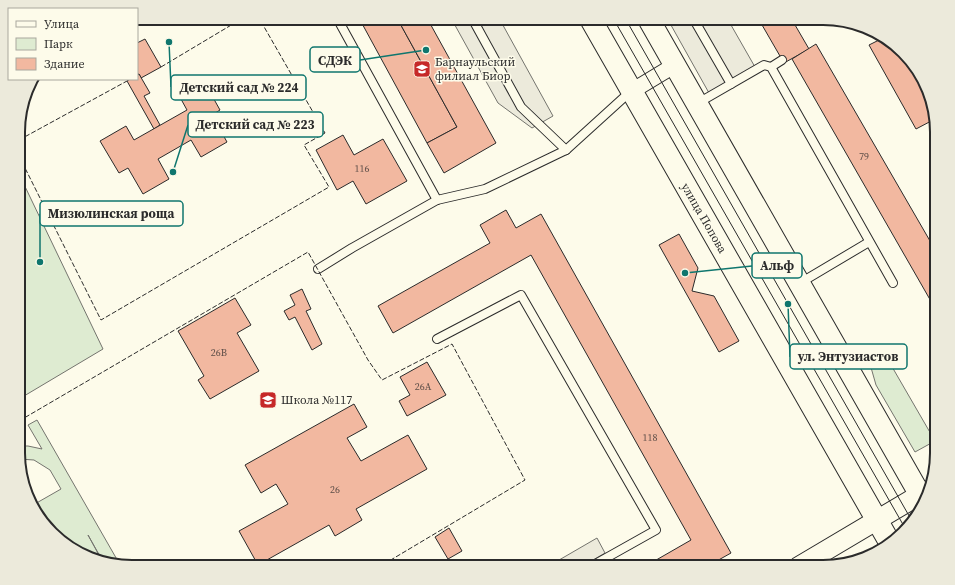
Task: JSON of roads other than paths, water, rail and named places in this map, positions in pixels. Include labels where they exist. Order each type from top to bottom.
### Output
[{"type":"main road","name":"улица Попова","points":[[594,25],[888,538]]},
{"type":"main road","points":[[653,25],[903,465],[922,493]]},
{"type":"street","points":[[632,91],[675,66]]},
{"type":"street","points":[[810,560],[920,496]]},
{"type":"lane","points":[[341,25],[438,200]]},
{"type":"lane","points":[[476,25],[521,107],[566,150]]},
{"type":"lane","points":[[697,25],[731,84]]},
{"type":"lane","points":[[771,67],[782,60]]},
{"type":"lane","points":[[697,103],[764,65],[771,67],[893,282]]},
{"type":"lane","points":[[318,270],[352,248],[438,200],[485,189],[566,150],[632,91]]},
{"type":"lane","points":[[800,284],[869,242]]},
{"type":"lane","points":[[437,339],[521,295],[656,530],[602,560]]},
{"type":"tram line","points":[[617,25],[903,524]]},
{"type":"tram line","points":[[629,25],[909,516]]},
{"type":"place","name":"Детский сад № 224","points":[[169,42]]},
{"type":"place","name":"СДЭК","points":[[426,50]]},
{"type":"place","name":"Барнаульский филиал Биор","points":[[422,69]]},
{"type":"place","name":"Детский сад № 223","points":[[173,172]]},
{"type":"place","name":"Мизюлинская роща","points":[[40,262]]},
{"type":"place","name":"Альф","points":[[685,273]]},
{"type":"place","name":"ул. Энтузиастов","points":[[788,304]]},
{"type":"place","name":"Школа №117","points":[[268,400]]}]
